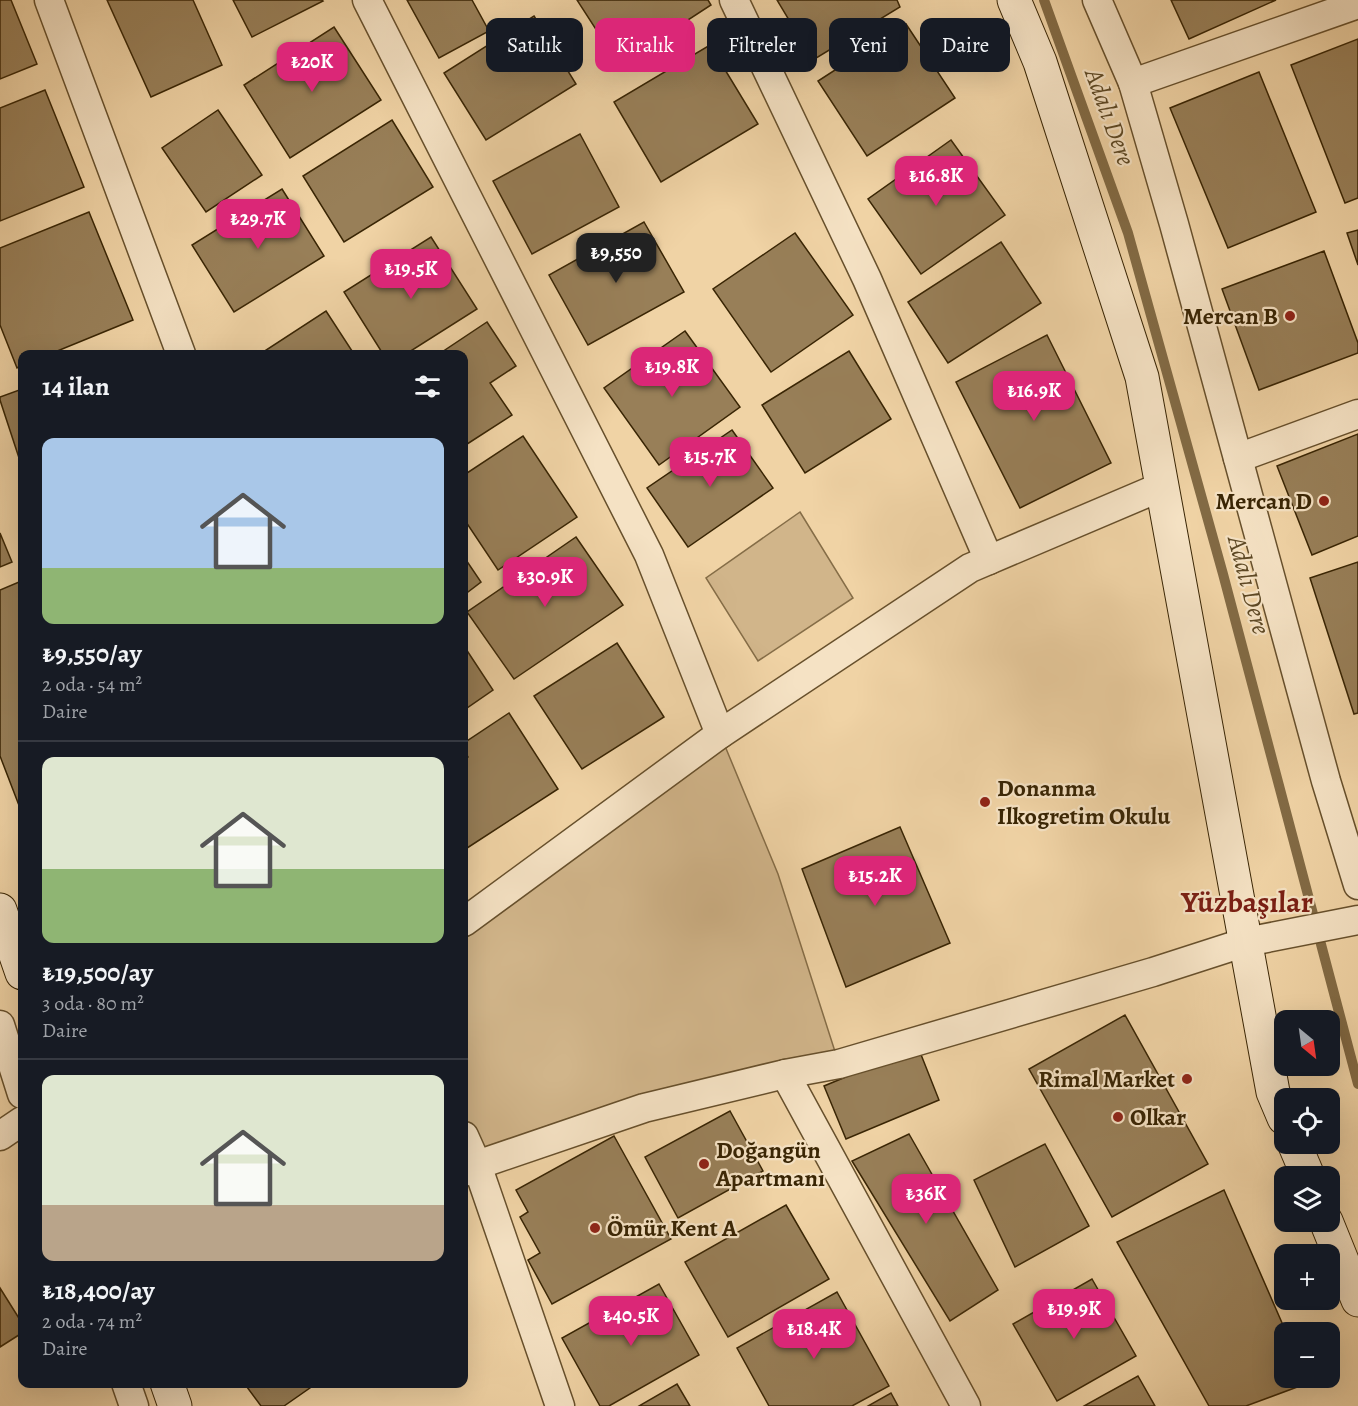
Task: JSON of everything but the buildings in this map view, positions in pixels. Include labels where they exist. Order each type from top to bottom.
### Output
[{"type":"street","points":[[48,0],[179,350]]},
{"type":"street","points":[[368,0],[649,555],[720,734]]},
{"type":"street","points":[[734,0],[867,279],[989,560]]},
{"type":"street","points":[[1014,0],[1040,62],[1142,376],[1274,1094]]},
{"type":"street","points":[[1097,0],[1133,83],[1174,224],[1326,781],[1358,885]]},
{"type":"street","points":[[1133,83],[1358,4]]},
{"type":"street","points":[[1238,458],[1358,414]]},
{"type":"street","points":[[468,919],[720,734],[970,568],[1163,486]]},
{"type":"street","points":[[0,910],[18,962]]},
{"type":"street","points":[[560,1406],[470,1168],[644,1108],[785,1074],[839,1064],[1153,972],[1246,942],[1358,920]]},
{"type":"street","points":[[0,1024],[18,1081]]},
{"type":"street","points":[[785,1074],[966,1406]]},
{"type":"street","points":[[0,1136],[18,1125]]},
{"type":"street","points":[[1330,1232],[1358,1300]]},
{"type":"street","points":[[128,1388],[134,1406]]},
{"type":"street","points":[[169,1388],[175,1406]]},
{"type":"shaded area","points":[[800,512],[853,598],[758,661],[706,578]]},
{"type":"shaded area","points":[[720,734],[778,874],[839,1064],[468,1171],[468,919]]},
{"type":"waterway","name":"Adalı Dere","points":[[1044,0],[1128,233],[1223,574],[1358,1084]]},
{"type":"place","name":"Mercan B","points":[[1290,316]]},
{"type":"place","name":"Mercan D","points":[[1324,501]]},
{"type":"place","name":"Donanma Ilkogretim Okulu","points":[[985,802]]},
{"type":"place","name":"Rimal Market","points":[[1187,1079]]},
{"type":"place","name":"Olkar","points":[[1118,1117]]},
{"type":"place","name":"Doğangün Apartmanı","points":[[704,1164]]},
{"type":"place","name":"Ömür Kent A","points":[[595,1228]]},
{"type":"district","name":"Yüzbaşılar","points":[[1247,902]]}]
